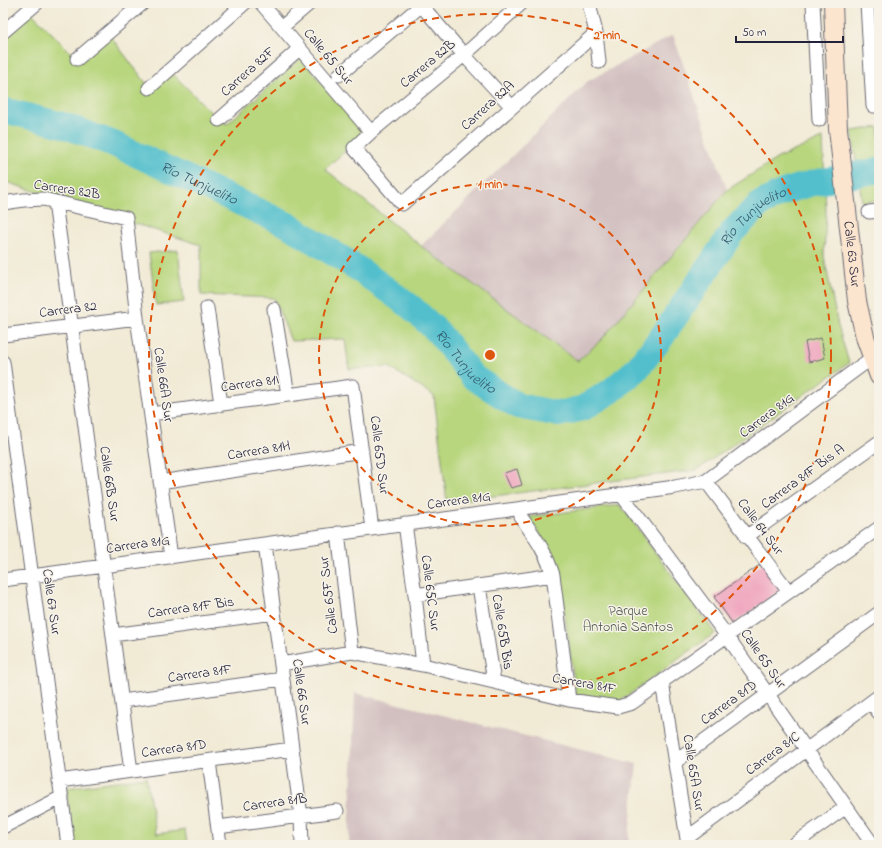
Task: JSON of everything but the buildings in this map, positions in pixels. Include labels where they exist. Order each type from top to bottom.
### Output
[{"type":"street","points":[[3,32],[37,3]]},
{"type":"street","points":[[77,59],[143,3]]},
{"type":"street","points":[[149,88],[245,3]]},
{"type":"street","name":"Calle 65 Sur","points":[[261,3],[371,132]]},
{"type":"street","points":[[282,27],[310,3]]},
{"type":"street","name":"Carrera 82B","points":[[354,148],[371,132],[464,55],[522,3]]},
{"type":"street","points":[[589,3],[596,32],[599,62]]},
{"type":"street","points":[[813,3],[819,120]]},
{"type":"street","name":"Calle 63 Sur","points":[[834,3],[838,129],[860,320],[875,357],[879,376]]},
{"type":"street","points":[[867,3],[873,106],[879,106]]},
{"type":"street","points":[[339,75],[422,4],[464,55],[512,107]]},
{"type":"street","name":"Carrera 82A","points":[[354,148],[402,204],[596,32]]},
{"type":"street","name":"Carrera 82F","points":[[219,120],[299,48]]},
{"type":"street","name":"Carrera 82B","points":[[3,203],[43,199],[126,218]]},
{"type":"street","name":"Calle 66B Sur","points":[[55,202],[131,771]]},
{"type":"street","name":"Calle 66A Sur","points":[[126,218],[137,318],[171,557]]},
{"type":"street","points":[[207,308],[221,404]]},
{"type":"street","points":[[274,309],[288,395]]},
{"type":"street","name":"Carrera 82","points":[[3,335],[137,318]]},
{"type":"street","name":"Carrera 81G","points":[[3,580],[676,487],[706,481],[875,357]]},
{"type":"street","name":"Calle 67 Sur","points":[[3,362],[68,845]]},
{"type":"street","name":"Carrera 81I","points":[[151,414],[353,386]]},
{"type":"street","name":"Calle 65D Sur","points":[[353,386],[372,529]]},
{"type":"street","name":"Carrera 81F Bis A","points":[[746,537],[879,442]]},
{"type":"street","name":"Carrera 81H","points":[[160,482],[362,451]]},
{"type":"street","name":"Calle 64 Sur","points":[[706,481],[746,537],[789,592]]},
{"type":"street","name":"Calle 65 Sur","points":[[621,494],[727,636],[873,845]]},
{"type":"street","points":[[521,517],[539,543],[548,560],[553,575],[569,700]]},
{"type":"street","name":"Calle 65C Sur","points":[[405,524],[423,665]]},
{"type":"street","name":"Carrera 81F","points":[[281,664],[352,652],[423,665],[569,700],[618,707],[632,703],[879,528]]},
{"type":"street","name":"Calle 65F Sur","points":[[338,534],[352,652]]},
{"type":"street","name":"Calle 66 Sur","points":[[265,544],[301,816],[302,845]]},
{"type":"street","points":[[415,595],[553,575]]},
{"type":"street","name":"Calle 65B Bis","points":[[479,586],[494,682]]},
{"type":"street","name":"Carrera 81F Bis","points":[[113,635],[274,613]]},
{"type":"street","name":"Carrera 81D","points":[[675,762],[879,613]]},
{"type":"street","name":"Carrera 81F","points":[[122,701],[283,679]]},
{"type":"street","name":"Calle 65A Sur","points":[[662,682],[687,841]]},
{"type":"street","points":[[875,699],[879,713]]},
{"type":"street","name":"Carrera 81C","points":[[687,841],[806,749],[875,699]]},
{"type":"street","name":"Carrera 81D","points":[[60,781],[292,749]]},
{"type":"street","points":[[209,760],[220,845]]},
{"type":"street","points":[[3,827],[62,797]]},
{"type":"street","points":[[793,845],[846,807]]},
{"type":"street","name":"Carrera 81B","points":[[218,827],[337,811]]},
{"type":"shaded area","points":[[673,35],[727,190],[602,339],[578,361],[421,246],[588,81]]},
{"type":"shaded area","points":[[355,693],[637,764],[628,845],[349,845]]},
{"type":"green space","points":[[29,10],[77,59],[108,33],[149,87],[169,70],[219,120],[227,124],[301,58],[364,134],[325,169],[421,246],[578,361],[602,339],[727,190],[778,158],[823,138],[826,211],[824,256],[838,326],[849,363],[697,470],[447,502],[434,396],[389,367],[349,369],[345,339],[291,341],[274,298],[201,295],[201,245],[3,181],[3,34]]},
{"type":"green space","points":[[879,127],[879,200],[862,202],[852,131]]},
{"type":"green space","points":[[178,250],[184,302],[156,305],[149,253]]},
{"type":"green space","name":"Parque Antonia Santos","points":[[620,505],[715,633],[620,701],[576,695],[557,559],[528,517]]},
{"type":"green space","points":[[146,777],[156,834],[185,830],[187,843],[185,845],[74,845],[66,788]]},
{"type":"waterway","name":"Río Tunjuelito","points":[[3,110],[63,125],[114,144],[288,225],[357,268],[411,307],[438,332],[473,377],[518,406],[559,414],[583,408],[611,391],[636,370],[661,338],[733,231],[760,204],[786,191],[813,183],[879,170]]}]
